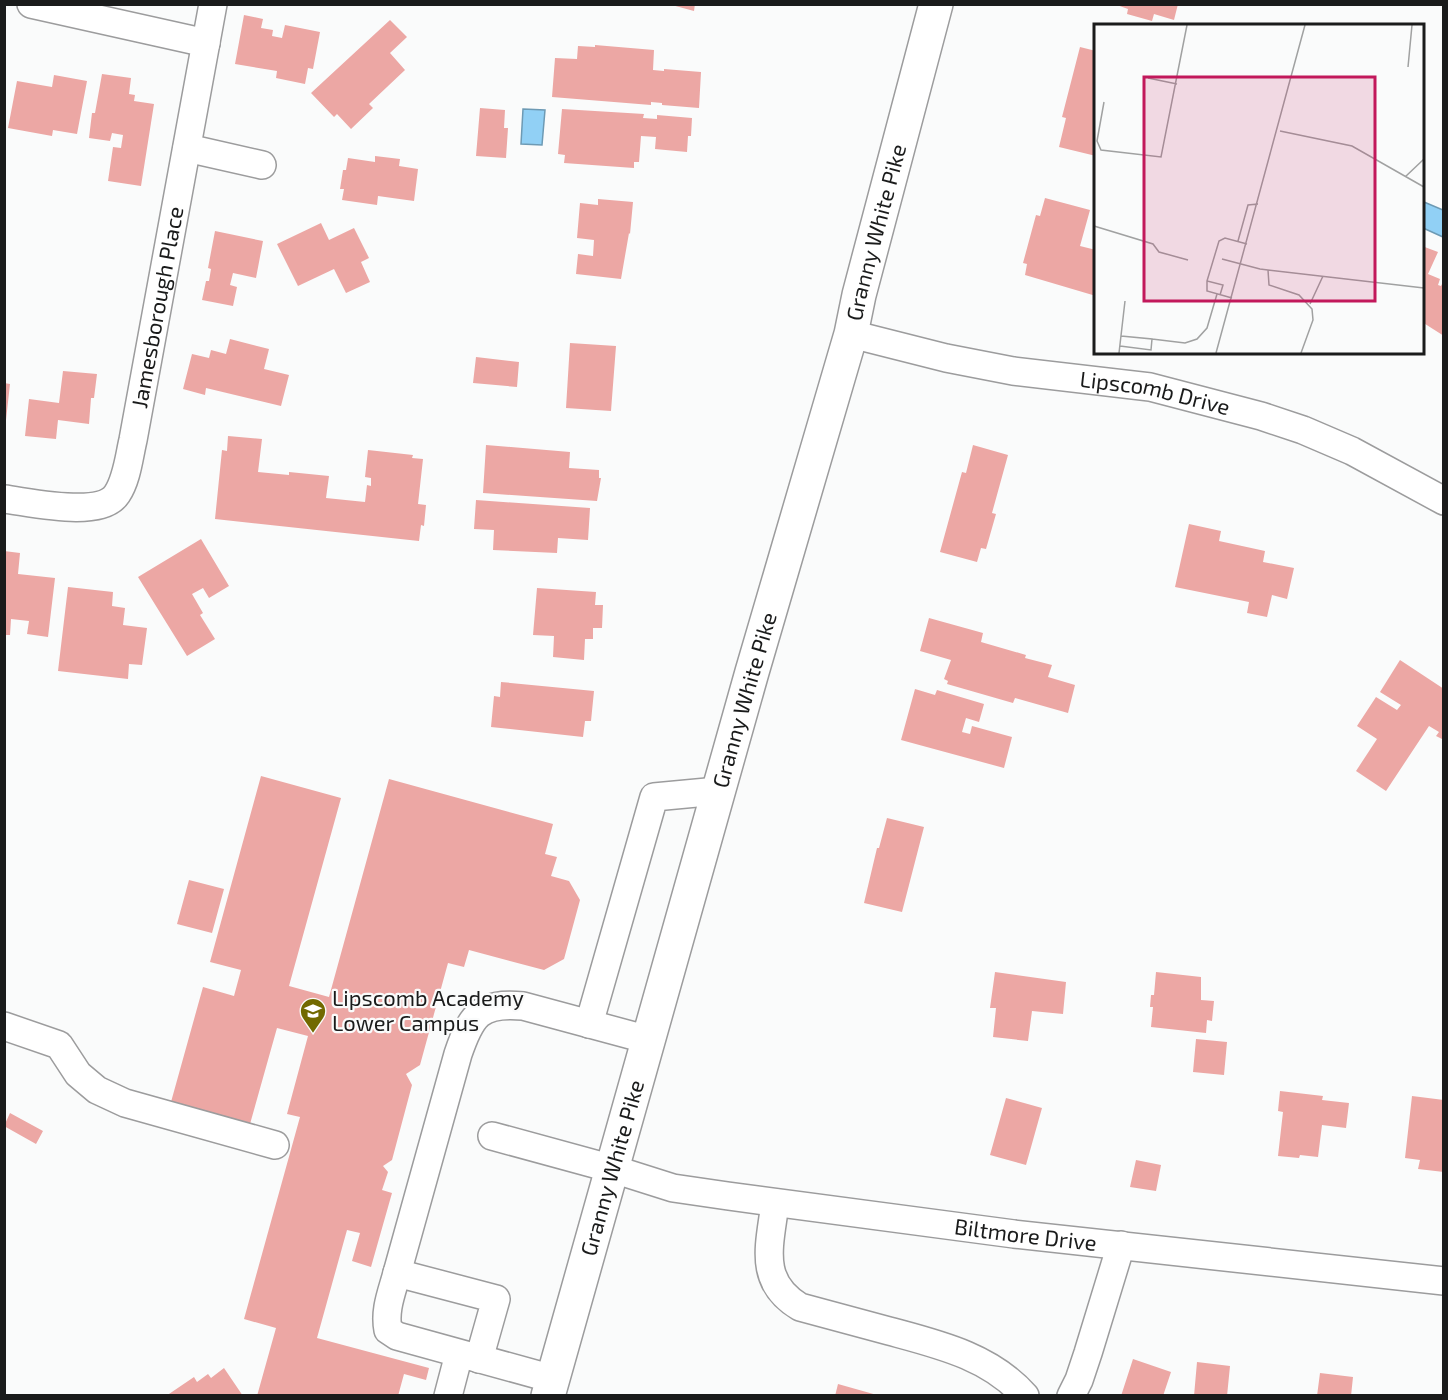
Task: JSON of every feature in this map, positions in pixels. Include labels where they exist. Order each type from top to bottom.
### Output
[{"type":"main road","name":"Granny White Pike","points":[[551,1387],[718,791],[850,334],[936,4]]},
{"type":"street","points":[[31,4],[206,43]]},
{"type":"street","name":"Jamesborough Place","points":[[4,499],[87,507],[105,504],[116,495],[124,476],[133,440],[213,4]]},
{"type":"street","points":[[187,148],[262,165]]},
{"type":"street","name":"Lipscomb Drive","points":[[850,334],[946,358],[1013,371],[1150,387],[1261,416],[1303,430],[1352,451],[1443,501]]},
{"type":"street","points":[[589,1024],[654,797],[718,791]]},
{"type":"street","points":[[551,1387],[469,1356],[405,1339],[388,1330],[387,1308],[458,1054],[469,1024],[476,1016],[486,1009],[509,1005],[524,1006],[649,1040]]},
{"type":"street","points":[[4,1026],[60,1045],[78,1074],[97,1090],[125,1103],[275,1145]]},
{"type":"street","name":"Biltmore Drive","points":[[492,1136],[673,1188],[1014,1234],[1443,1281]]},
{"type":"street","points":[[775,1203],[770,1251],[771,1268],[774,1280],[786,1299],[800,1307],[948,1347],[998,1372],[1025,1395]]},
{"type":"street","points":[[1071,1395],[1088,1353],[1121,1245]]},
{"type":"street","points":[[397,1272],[496,1299],[448,1395]]},
{"type":"water","points":[[523,109],[545,110],[542,145],[521,144]]},
{"type":"water","points":[[1424,202],[1443,210],[1443,237],[1424,228]]},
{"type":"building","points":[[668,4],[695,4],[694,11]]},
{"type":"building","points":[[1114,4],[1178,4],[1174,20],[1154,14],[1152,21],[1127,14],[1128,9]]},
{"type":"building","points":[[244,15],[263,19],[261,28],[273,30],[272,36],[282,38],[285,25],[320,32],[313,69],[308,68],[305,84],[276,78],[277,71],[235,64]]},
{"type":"building","points":[[390,20],[407,37],[390,53],[405,70],[369,104],[373,108],[351,129],[337,114],[334,117],[311,93]]},
{"type":"building","points":[[595,45],[654,50],[653,70],[701,72],[699,108],[651,102],[651,105],[552,97],[555,58],[577,59],[578,46],[595,47]]},
{"type":"building","points":[[1080,47],[1094,50],[1094,156],[1059,147],[1066,118],[1062,117]]},
{"type":"building","points":[[102,74],[131,78],[129,94],[135,95],[134,101],[154,104],[141,186],[108,181],[113,147],[121,148],[123,135],[112,133],[110,141],[89,138],[92,113],[95,113]]},
{"type":"building","points":[[54,75],[87,81],[77,134],[53,130],[52,136],[8,128],[17,81],[52,87]]},
{"type":"building","points":[[480,108],[505,110],[504,128],[508,128],[506,158],[476,156]]},
{"type":"building","points":[[562,109],[644,114],[643,118],[657,119],[657,115],[692,118],[687,152],[655,149],[656,137],[641,136],[639,162],[634,162],[634,168],[564,163],[565,155],[558,154]]},
{"type":"building","points":[[375,156],[400,159],[399,166],[418,169],[414,201],[378,196],[377,205],[342,200],[344,189],[340,189],[343,170],[346,170],[348,158],[375,162]]},
{"type":"building","points":[[1045,198],[1090,210],[1080,246],[1094,250],[1094,295],[1025,275],[1027,264],[1023,263],[1036,215],[1040,216]]},
{"type":"building","points":[[598,199],[633,202],[630,234],[621,279],[576,274],[578,254],[593,256],[594,240],[577,238],[580,203],[598,205]]},
{"type":"building","points":[[321,223],[329,240],[354,228],[369,258],[361,262],[370,282],[346,293],[334,269],[298,286],[277,244]]},
{"type":"building","points":[[215,231],[263,241],[256,278],[233,273],[230,285],[237,287],[233,306],[202,300],[206,281],[209,281],[211,269],[208,268]]},
{"type":"building","points":[[1424,247],[1438,252],[1428,274],[1440,279],[1438,285],[1441,286],[1444,280],[1444,336],[1424,323]]},
{"type":"building","points":[[230,339],[269,349],[264,369],[289,375],[281,406],[206,388],[205,395],[183,389],[192,354],[209,358],[211,350],[226,354]]},
{"type":"building","points":[[570,343],[616,346],[611,411],[566,408]]},
{"type":"building","points":[[476,357],[519,362],[517,387],[473,383]]},
{"type":"building","points":[[63,371],[97,374],[94,398],[91,398],[89,424],[58,420],[56,439],[25,436],[29,399],[59,403]]},
{"type":"building","points":[[4,383],[10,384],[6,420],[4,420]]},
{"type":"building","points":[[228,436],[262,439],[258,472],[329,476],[326,498],[365,502],[367,485],[371,486],[371,478],[365,477],[368,450],[413,455],[412,458],[423,459],[418,504],[426,505],[424,526],[421,525],[419,541],[215,519],[222,450],[227,451]]},
{"type":"building","points":[[486,445],[570,452],[569,468],[599,470],[599,478],[601,478],[597,501],[483,493]]},
{"type":"building","points":[[973,445],[1008,455],[992,513],[996,514],[986,549],[981,548],[977,562],[940,552],[962,472],[966,473]]},
{"type":"building","points":[[476,500],[590,508],[588,540],[558,538],[557,553],[493,550],[494,530],[474,529]]},
{"type":"building","points":[[1189,524],[1221,531],[1219,541],[1265,551],[1263,562],[1294,568],[1287,599],[1272,595],[1267,617],[1247,613],[1249,602],[1175,587]]},
{"type":"building","points":[[201,539],[229,586],[209,598],[203,588],[192,594],[203,613],[200,615],[215,639],[187,656],[138,577]]},
{"type":"building","points":[[4,551],[20,553],[18,574],[55,578],[48,637],[27,634],[29,621],[11,619],[10,635],[4,635]]},
{"type":"building","points":[[68,587],[113,592],[112,606],[125,608],[123,625],[147,628],[142,665],[129,664],[128,679],[58,671]]},
{"type":"building","points":[[537,588],[596,592],[595,605],[603,605],[602,628],[593,628],[593,639],[585,639],[584,660],[553,657],[554,636],[533,635]]},
{"type":"building","points":[[929,618],[983,633],[981,642],[1052,665],[1048,677],[1075,685],[1068,713],[1015,698],[1013,703],[947,684],[948,681],[944,679],[951,660],[920,651]]},
{"type":"building","points":[[1400,660],[1444,689],[1444,740],[1436,736],[1439,732],[1429,726],[1386,791],[1356,771],[1377,739],[1357,726],[1376,697],[1397,710],[1401,705],[1380,692]]},
{"type":"building","points":[[501,682],[594,691],[591,721],[585,721],[583,737],[491,727],[494,696],[500,697]]},
{"type":"building","points":[[915,689],[935,695],[937,690],[984,704],[979,722],[966,718],[962,732],[970,734],[972,726],[1012,737],[1004,768],[901,740]]},
{"type":"building","points":[[261,776],[341,798],[289,986],[329,997],[389,779],[553,824],[545,854],[557,857],[551,876],[569,881],[580,900],[564,959],[544,970],[469,950],[464,967],[448,963],[420,1065],[406,1074],[412,1085],[392,1160],[383,1166],[388,1172],[382,1190],[392,1193],[371,1267],[352,1261],[360,1233],[347,1230],[317,1338],[429,1368],[426,1380],[404,1374],[398,1396],[257,1396],[276,1328],[244,1319],[300,1117],[287,1114],[308,1036],[277,1028],[250,1124],[171,1102],[203,987],[234,996],[241,970],[210,962]]},
{"type":"building","points":[[887,818],[924,827],[902,912],[864,903],[877,848],[879,848]]},
{"type":"building","points":[[189,880],[224,889],[212,933],[177,924]]},
{"type":"building","points":[[995,972],[1066,982],[1063,1014],[1032,1011],[1028,1041],[993,1037],[996,1008],[990,1008]]},
{"type":"building","points":[[1156,972],[1201,977],[1201,1000],[1214,1001],[1212,1021],[1207,1020],[1206,1033],[1151,1027],[1153,1007],[1150,1007],[1151,995],[1154,995]]},
{"type":"building","points":[[1196,1039],[1227,1042],[1224,1075],[1193,1072]]},
{"type":"building","points":[[1280,1091],[1323,1096],[1322,1100],[1349,1103],[1346,1128],[1322,1125],[1318,1157],[1278,1156],[1283,1112],[1278,1111]]},
{"type":"building","points":[[1412,1096],[1444,1100],[1444,1172],[1418,1169],[1420,1160],[1405,1158]]},
{"type":"building","points":[[1006,1098],[1042,1108],[1026,1165],[990,1155]]},
{"type":"building","points":[[10,1113],[43,1131],[36,1144],[4,1126]]},
{"type":"building","points":[[1136,1160],[1161,1165],[1156,1191],[1130,1187]]},
{"type":"building","points":[[1133,1359],[1171,1372],[1163,1396],[1121,1396]]},
{"type":"building","points":[[1197,1362],[1230,1366],[1227,1396],[1194,1396]]},
{"type":"building","points":[[224,1368],[243,1396],[166,1396],[194,1377],[197,1382],[208,1374],[211,1378]]},
{"type":"building","points":[[1320,1373],[1353,1377],[1351,1396],[1317,1396]]},
{"type":"building","points":[[838,1384],[877,1395],[877,1396],[835,1396]]},
{"type":"place","name":"Lipscomb Academy Lower Campus","points":[[313,1034]]}]
